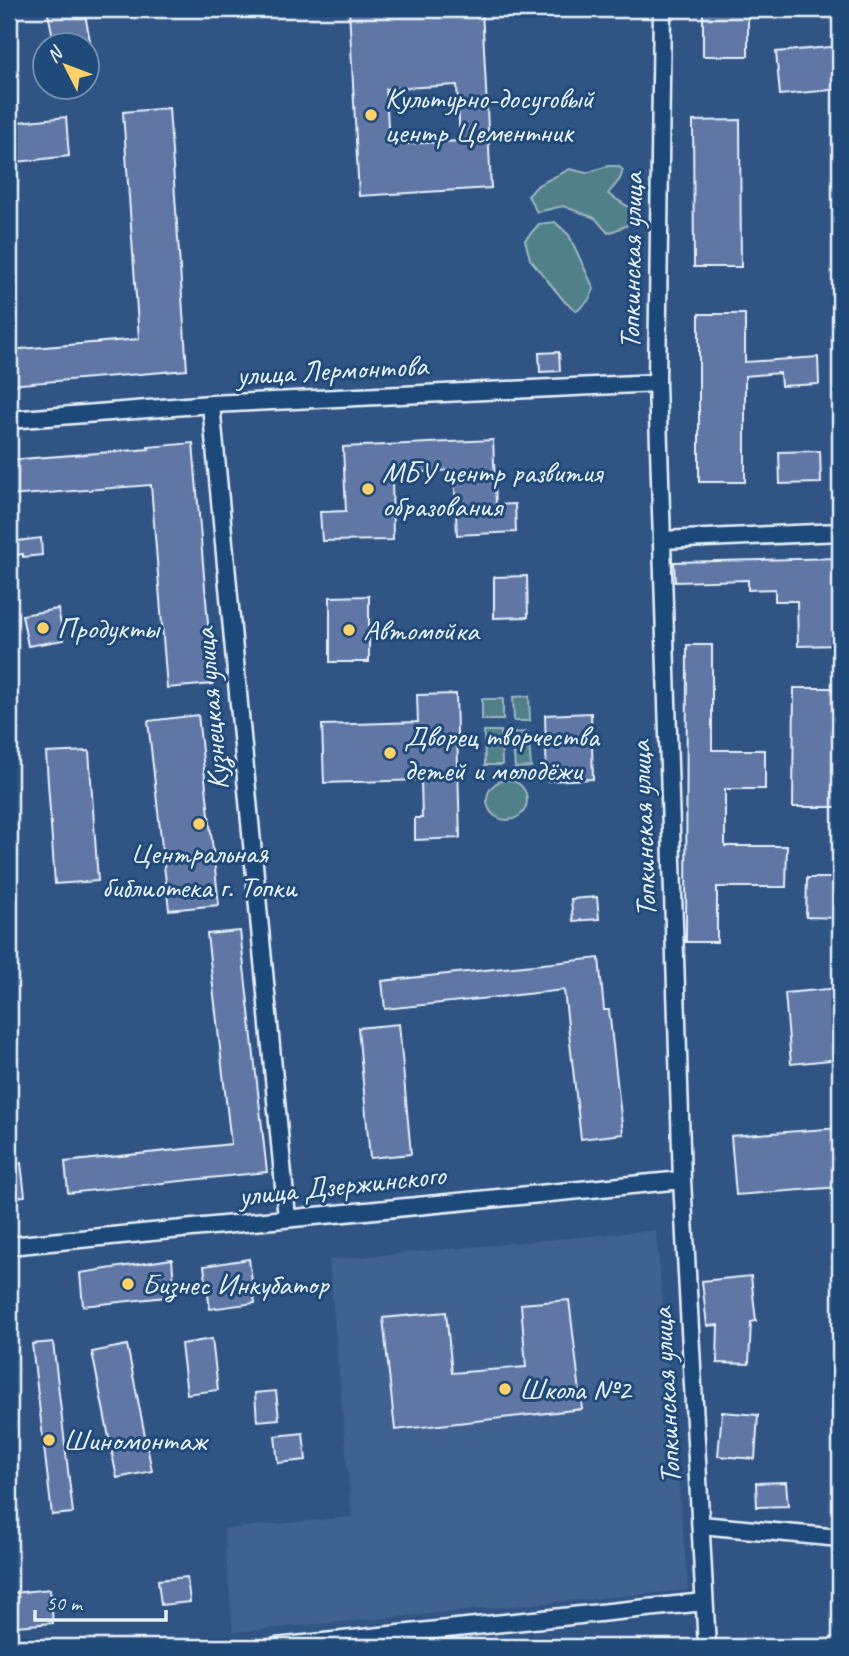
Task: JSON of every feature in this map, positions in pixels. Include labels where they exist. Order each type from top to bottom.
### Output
[{"type":"street","name":"Топкинская улица","points":[[663,9],[657,383],[682,1180],[707,1647]]},
{"type":"street","name":"улица Лермонтова","points":[[9,420],[211,404],[657,383]]},
{"type":"street","name":"Кузнецкая улица","points":[[211,404],[287,1218]]},
{"type":"street","points":[[662,540],[840,531]]},
{"type":"street","name":"улица Дзержинского","points":[[9,1246],[682,1180]]},
{"type":"street","points":[[701,1525],[840,1538]]},
{"type":"street","points":[[278,1647],[704,1602]]},
{"type":"shaded area","name":"Школа №2","points":[[656,1230],[688,1590],[233,1632],[224,1529],[352,1517],[329,1260]]},
{"type":"green space","points":[[608,166],[618,166],[623,170],[620,179],[608,194],[635,211],[626,226],[608,233],[595,218],[563,206],[537,212],[528,196],[538,185],[570,169],[586,173]]},
{"type":"green space","points":[[555,222],[569,235],[594,289],[588,301],[577,311],[565,302],[530,259],[525,240],[539,224]]},
{"type":"green space","points":[[529,696],[530,721],[514,721],[513,697]]},
{"type":"green space","points":[[482,699],[503,699],[503,720],[482,720]]},
{"type":"green space","points":[[484,731],[501,731],[502,765],[485,765]]},
{"type":"green space","points":[[528,732],[531,767],[515,768],[512,733]]},
{"type":"green space","points":[[507,780],[521,786],[527,800],[521,814],[507,820],[493,814],[487,800],[493,786]]},
{"type":"building","points":[[47,9],[84,9],[88,32],[52,32]]},
{"type":"building","name":"Культурно-досуговый центр Цементник","points":[[349,9],[482,9],[491,188],[359,196]],"holes":[[[457,85],[460,141],[389,145],[386,89]]]},
{"type":"building","points":[[703,9],[748,9],[748,56],[703,56]]},
{"type":"building","points":[[840,46],[840,89],[780,95],[776,52]]},
{"type":"building","points":[[169,108],[187,370],[9,385],[9,350],[139,339],[123,112]]},
{"type":"building","points":[[66,117],[69,156],[9,163],[9,123]]},
{"type":"building","points":[[740,120],[741,267],[694,267],[693,121]]},
{"type":"building","points":[[699,314],[745,314],[745,362],[818,357],[819,384],[781,386],[780,373],[745,376],[745,482],[699,482]]},
{"type":"building","points":[[559,352],[560,371],[540,372],[539,353]]},
{"type":"building","name":"МБУ центр развития образования","points":[[493,440],[496,505],[515,504],[516,532],[457,535],[454,470],[392,474],[393,540],[322,541],[320,512],[346,511],[343,447]]},
{"type":"building","points":[[193,443],[213,684],[167,688],[151,485],[9,496],[9,460]]},
{"type":"building","points":[[820,451],[821,483],[780,484],[779,452]]},
{"type":"building","points":[[41,538],[42,555],[9,556],[9,542]]},
{"type":"building","points":[[840,558],[840,645],[798,646],[797,601],[775,601],[775,589],[748,590],[748,580],[675,582],[674,562]]},
{"type":"building","points":[[527,576],[528,617],[494,618],[494,577]]},
{"type":"building","name":"Автомойка","points":[[369,596],[369,662],[330,662],[330,597]]},
{"type":"building","name":"Продукты","points":[[58,609],[64,640],[28,646],[22,615]]},
{"type":"building","points":[[687,645],[712,645],[712,750],[765,750],[765,789],[725,789],[725,846],[787,846],[786,887],[717,887],[717,942],[686,942]]},
{"type":"building","points":[[794,688],[840,688],[840,807],[793,807]]},
{"type":"building","name":"Дворец творчества детей и молодёжи","points":[[456,694],[460,838],[415,840],[415,818],[422,818],[421,780],[324,783],[322,725],[418,722],[417,695]]},
{"type":"building","points":[[591,713],[593,779],[547,781],[545,715]]},
{"type":"building","points":[[198,715],[219,905],[169,910],[148,721]]},
{"type":"building","points":[[89,751],[98,881],[55,884],[46,753]]},
{"type":"building","points":[[807,878],[840,878],[840,918],[806,917]]},
{"type":"building","points":[[597,897],[599,919],[573,921],[571,899]]},
{"type":"building","points":[[240,931],[267,1172],[68,1193],[65,1162],[231,1144],[207,934]]},
{"type":"building","points":[[599,958],[604,1010],[609,1010],[623,1134],[581,1139],[564,990],[385,1009],[382,981]]},
{"type":"building","points":[[840,988],[840,1059],[791,1064],[785,993]]},
{"type":"building","points":[[399,1024],[411,1154],[370,1158],[358,1028]]},
{"type":"building","points":[[840,1128],[840,1187],[736,1195],[731,1136]]},
{"type":"building","points":[[21,1163],[25,1196],[9,1198],[9,1164]]},
{"type":"building","name":"Бизнес Инкубатор","points":[[172,1259],[175,1296],[83,1306],[80,1273]]},
{"type":"building","points":[[249,1259],[255,1303],[210,1309],[204,1266]]},
{"type":"building","points":[[751,1276],[756,1321],[751,1322],[749,1364],[717,1363],[718,1325],[707,1326],[702,1281]]},
{"type":"building","points":[[569,1300],[582,1409],[395,1430],[383,1318],[446,1312],[452,1373],[526,1367],[521,1304]]},
{"type":"building","points":[[212,1339],[218,1390],[187,1394],[181,1344]]},
{"type":"building","points":[[53,1342],[73,1513],[52,1515],[32,1344]]},
{"type":"building","points":[[127,1345],[152,1471],[117,1478],[92,1352]]},
{"type":"building","points":[[276,1391],[279,1419],[257,1421],[255,1393]]},
{"type":"building","points":[[722,1412],[758,1415],[755,1459],[718,1456]]},
{"type":"building","points":[[303,1433],[306,1460],[278,1463],[275,1436]]},
{"type":"building","points":[[786,1482],[788,1506],[757,1507],[756,1483]]},
{"type":"building","points":[[187,1577],[190,1602],[161,1605],[158,1580]]},
{"type":"building","points":[[50,1589],[53,1623],[16,1626],[13,1593]]},
{"type":"place","name":"Культурно-досуговый центр Цементник","points":[[371,115]]},
{"type":"place","name":"МБУ центр развития образования","points":[[368,489]]},
{"type":"place","name":"Продукты","points":[[43,628]]},
{"type":"place","name":"Автомойка","points":[[349,630]]},
{"type":"place","name":"Дворец творчества детей и молодёжи","points":[[390,753]]},
{"type":"place","name":"Центральная библиотека г. Топки","points":[[199,824]]},
{"type":"place","name":"Бизнес Инкубатор","points":[[128,1284]]},
{"type":"place","name":"Школа №2","points":[[505,1389]]},
{"type":"place","name":"Шиномонтаж","points":[[49,1440]]}]
